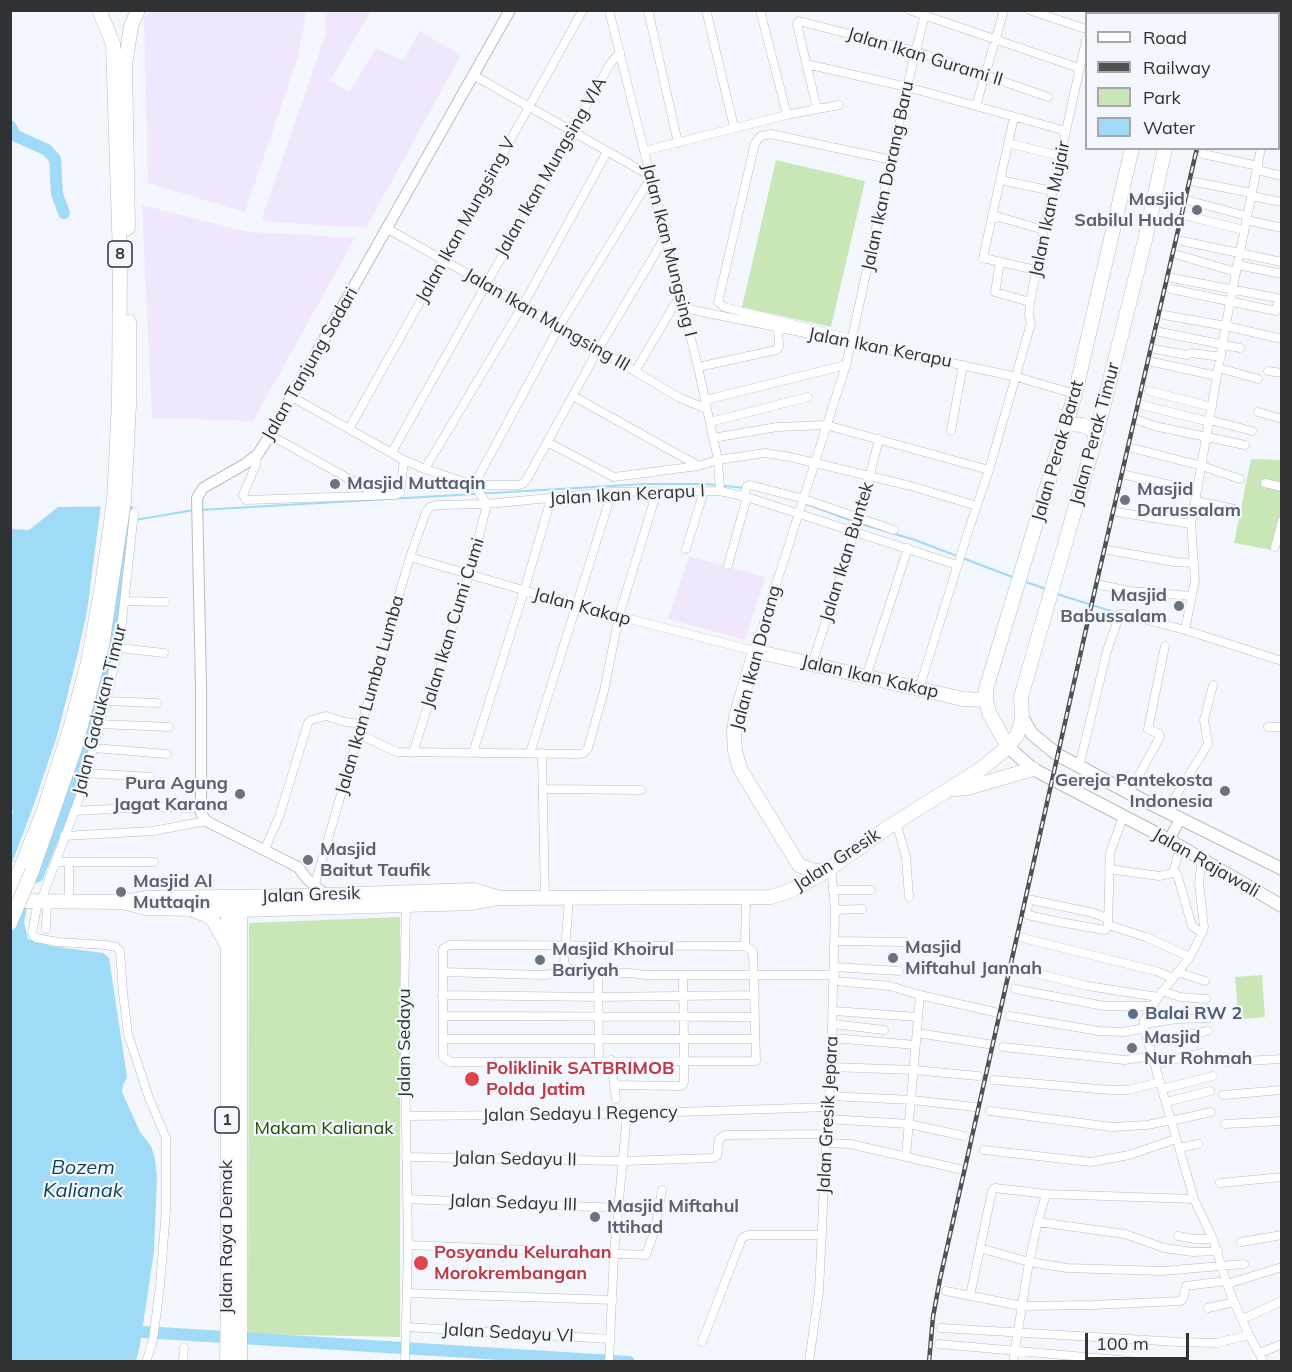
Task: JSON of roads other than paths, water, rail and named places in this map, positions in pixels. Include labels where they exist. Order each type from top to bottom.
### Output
[{"type":"highway","name":"8","points":[[10,895],[44,810],[70,729],[88,662],[119,501],[120,256],[113,45],[99,10]]},
{"type":"highway","name":"8","points":[[10,923],[57,803],[87,706],[104,635],[129,404],[125,65],[131,26],[138,10]]},
{"type":"highway","name":"Jalan Perak Barat","points":[[986,700],[986,689],[1076,394],[1132,150]]},
{"type":"highway","name":"Jalan Perak Timur","points":[[1022,717],[1021,697],[1096,436],[1146,236],[1165,150]]},
{"type":"highway","points":[[1067,424],[1082,425],[1091,429],[1096,436]]},
{"type":"highway","name":"Jalan Ikan Kakap","points":[[755,651],[963,699],[986,700]]},
{"type":"highway","name":"Jalan Ikan Dorang","points":[[755,651],[736,717],[735,751],[740,769],[799,865]]},
{"type":"highway","points":[[986,700],[989,713],[1008,747]]},
{"type":"highway","name":"Jalan Gresik","points":[[10,901],[123,902],[147,898],[234,903],[269,909],[473,903],[499,898],[771,897],[792,890],[828,869],[896,822],[981,769],[1008,747],[1017,735],[1022,717]]},
{"type":"highway","points":[[950,790],[967,788],[1033,769]]},
{"type":"highway","points":[[792,890],[798,878],[799,865],[812,870],[828,869]]},
{"type":"highway","name":"Jalan Gresik","points":[[123,902],[140,907],[191,910],[299,896],[474,890],[499,898]]},
{"type":"highway","name":"Jalan Raya Demak","points":[[227,1362],[235,1352],[233,1331],[234,903]]},
{"type":"highway","points":[[191,910],[213,920],[233,945],[250,922],[269,909]]},
{"type":"main road","name":"Jalan Rajawali","points":[[1022,717],[1032,734],[1043,745],[1129,793],[1281,869]]},
{"type":"main road","name":"Jalan Rajawali","points":[[1008,747],[1033,769],[1174,843],[1281,906]]},
{"type":"street","name":"Jalan Tanjung Sadari","points":[[206,821],[201,808],[197,498],[203,488],[258,454],[475,76],[510,10]]},
{"type":"street","name":"Jalan Ikan Mungsing V","points":[[350,429],[583,10]]},
{"type":"street","name":"Jalan Ikan Mungsing I","points":[[609,10],[698,368],[718,460],[721,488]]},
{"type":"street","points":[[648,10],[678,143]]},
{"type":"street","points":[[706,10],[734,128]]},
{"type":"street","points":[[760,10],[787,115]]},
{"type":"street","points":[[909,10],[926,13],[1078,73],[1085,78]]},
{"type":"street","points":[[976,106],[1004,10]]},
{"type":"street","points":[[1029,10],[1085,29]]},
{"type":"street","name":"Jalan Ikan Dorang Baru","points":[[852,340],[915,51],[926,13]]},
{"type":"street","name":"Jalan Ikan Gurami II","points":[[806,64],[797,24],[801,21],[915,51],[1048,97]]},
{"type":"street","name":"Jalan Ikan Mujair","points":[[1017,377],[1031,323],[1030,302],[1044,230],[1085,44]]},
{"type":"street","name":"Jalan Ikan Mungsing VIA","points":[[392,452],[484,284],[610,64],[620,52]]},
{"type":"street","points":[[817,110],[806,64],[907,87],[1066,131]]},
{"type":"street","points":[[474,486],[559,327],[650,177],[475,76]]},
{"type":"street","points":[[644,151],[787,115],[839,105]]},
{"type":"street","points":[[1014,117],[983,258],[1036,270]]},
{"type":"street","points":[[804,500],[852,340],[724,307],[718,302],[755,142],[761,136],[771,134],[892,160]]},
{"type":"street","points":[[1008,143],[1060,156]]},
{"type":"street","points":[[1185,630],[1195,580],[1191,524],[1230,302],[1261,151]]},
{"type":"street","points":[[425,469],[524,305],[607,152]]},
{"type":"street","points":[[1203,154],[1281,176]]},
{"type":"street","points":[[1000,180],[1053,191]]},
{"type":"street","points":[[1195,182],[1281,202]]},
{"type":"street","points":[[1190,201],[1281,228]]},
{"type":"street","points":[[992,215],[1044,230]]},
{"type":"street","points":[[1187,216],[1244,230]]},
{"type":"street","name":"Jalan Ikan Mungsing III","points":[[388,229],[524,305],[680,398],[707,409]]},
{"type":"street","points":[[292,397],[404,460],[425,469],[474,486],[524,483],[598,350],[665,237]]},
{"type":"street","points":[[1182,241],[1281,262]]},
{"type":"street","points":[[1178,255],[1237,268],[1281,274]]},
{"type":"street","points":[[1000,262],[995,292],[1030,302]]},
{"type":"street","points":[[1171,289],[1276,311],[1279,303],[1233,289],[1172,278]]},
{"type":"street","points":[[636,370],[680,295]]},
{"type":"street","name":"Jalan Ikan Kerapu","points":[[683,308],[778,329],[852,340],[1017,377],[1076,394]]},
{"type":"street","points":[[1164,315],[1281,339]]},
{"type":"street","points":[[698,368],[776,350],[779,346],[778,329]]},
{"type":"street","points":[[1160,332],[1240,348]]},
{"type":"street","points":[[1155,349],[1221,357]]},
{"type":"street","points":[[1153,362],[1258,379]]},
{"type":"street","points":[[705,400],[846,365]]},
{"type":"street","points":[[951,431],[963,365]]},
{"type":"street","points":[[1268,371],[1281,373]]},
{"type":"street","points":[[920,689],[1017,377]]},
{"type":"street","points":[[1149,391],[1212,407]]},
{"type":"street","points":[[573,396],[698,466]]},
{"type":"street","points":[[710,422],[808,397]]},
{"type":"street","points":[[1142,405],[1252,431]]},
{"type":"street","points":[[1258,412],[1281,418]]},
{"type":"street","points":[[1138,420],[1154,426],[1245,445]]},
{"type":"street","points":[[713,438],[744,431],[785,426],[826,425],[989,470]]},
{"type":"street","points":[[270,435],[380,496]]},
{"type":"street","name":"Jalan Ikan Buntek","points":[[812,664],[857,525],[879,439]]},
{"type":"street","points":[[547,442],[614,477],[698,466],[718,460],[765,453],[911,486],[977,506]]},
{"type":"street","points":[[1132,448],[1202,466],[1240,479]]},
{"type":"street","points":[[258,454],[243,495],[246,500],[395,495],[400,493],[404,460]]},
{"type":"street","points":[[1126,475],[1197,491]]},
{"type":"street","points":[[1265,483],[1281,487]]},
{"type":"street","points":[[728,565],[747,486],[750,485],[804,500],[857,525],[894,530]]},
{"type":"street","points":[[474,486],[487,504]]},
{"type":"street","name":"Jalan Ikan Kerapu I","points":[[430,507],[551,499],[612,492],[704,491],[721,488],[799,512],[857,525],[908,548],[959,562]]},
{"type":"street","points":[[358,734],[397,752],[413,753],[580,754],[588,748],[604,691],[618,616],[657,491]]},
{"type":"street","points":[[686,549],[704,491]]},
{"type":"street","points":[[530,753],[612,492]]},
{"type":"street","points":[[473,753],[551,499]]},
{"type":"street","name":"Jalan Ikan Dorang","points":[[755,651],[804,500]]},
{"type":"street","points":[[1196,501],[1234,508]]},
{"type":"street","name":"Jalan Ikan Cumi Cumi","points":[[413,753],[469,575],[487,504]]},
{"type":"street","name":"Jalan Ikan Lumba Lumba","points":[[311,882],[410,558],[426,512],[430,507]]},
{"type":"street","points":[[1118,512],[1191,524]]},
{"type":"street","name":"Jalan Gadukan Timur","points":[[134,517],[119,648],[86,773],[56,862],[39,901],[32,933],[36,938],[106,945],[116,947],[120,951],[128,1034],[148,1098],[164,1131],[167,1145],[165,1239],[153,1340],[146,1362]]},
{"type":"street","points":[[1275,547],[1281,521]]},
{"type":"street","points":[[866,676],[908,548]]},
{"type":"street","points":[[1108,550],[1194,564]]},
{"type":"street","name":"Jalan Kakap","points":[[410,558],[578,606],[755,651]]},
{"type":"street","points":[[1101,585],[1129,591],[1192,596]]},
{"type":"street","points":[[125,601],[165,603]]},
{"type":"street","points":[[1079,766],[1107,651],[1121,614],[1185,630],[1281,661]]},
{"type":"street","points":[[1129,793],[1160,737],[1160,734],[1148,729],[1165,646]]},
{"type":"street","points":[[119,648],[164,653]]},
{"type":"street","points":[[1166,812],[1208,744],[1204,720],[1213,685]]},
{"type":"street","points":[[105,701],[157,703]]},
{"type":"street","points":[[264,851],[279,817],[308,723],[326,716],[361,724]]},
{"type":"street","points":[[99,724],[169,727]]},
{"type":"street","points":[[1268,728],[1281,727]]},
{"type":"street","points":[[93,748],[167,754]]},
{"type":"street","points":[[542,753],[545,899]]},
{"type":"street","points":[[86,773],[150,777]]},
{"type":"street","points":[[543,789],[641,790]]},
{"type":"street","points":[[74,811],[156,807],[201,808]]},
{"type":"street","points":[[1123,817],[1110,853],[1108,923],[1105,930],[1028,915],[1026,911],[1029,900],[1094,913],[1108,923],[1190,957]]},
{"type":"street","points":[[1173,873],[1174,843],[1180,819]]},
{"type":"street","points":[[64,836],[153,831],[206,821],[298,867],[326,895]]},
{"type":"street","points":[[896,822],[906,857],[909,897]]},
{"type":"street","points":[[1202,859],[1199,883],[1204,927],[1202,933],[1190,957],[1160,994],[1144,1026],[1194,1199],[1218,1251],[1234,1302],[1264,1362]]},
{"type":"street","points":[[56,862],[154,862]]},
{"type":"street","points":[[69,863],[69,901]]},
{"type":"street","name":"Jalan Gresik Jepara","points":[[809,1362],[819,1291],[834,1011],[835,910],[834,890],[828,869]]},
{"type":"street","points":[[1109,869],[1159,876],[1177,874],[1193,928],[1202,933]]},
{"type":"street","points":[[299,896],[311,882]]},
{"type":"street","points":[[834,890],[872,890]]},
{"type":"street","points":[[745,946],[746,898]]},
{"type":"street","points":[[567,968],[564,963],[564,946],[569,899]]},
{"type":"street","name":"Jalan Gadukan Timur","points":[[39,901],[46,928]]},
{"type":"street","name":"Jalan Sedayu","points":[[405,1362],[408,1245],[404,1005],[406,904]]},
{"type":"street","points":[[835,910],[862,909]]},
{"type":"street","points":[[1023,938],[1205,981]]},
{"type":"street","points":[[835,941],[904,942]]},
{"type":"street","points":[[449,945],[745,946],[753,951],[756,1061],[451,1062],[443,1057],[443,949],[449,945]]},
{"type":"street","points":[[443,972],[544,975],[567,968],[598,973],[646,975],[835,974],[899,971]]},
{"type":"street","points":[[1019,969],[1088,986],[1206,999]]},
{"type":"street","points":[[598,973],[599,1060]]},
{"type":"street","points":[[835,974],[994,1012]]},
{"type":"street","points":[[614,1085],[682,1086],[684,1082],[684,1040],[682,980]]},
{"type":"street","points":[[1015,989],[1104,1006],[1153,1006]]},
{"type":"street","points":[[442,995],[755,996]]},
{"type":"street","points":[[906,1156],[920,995]]},
{"type":"street","points":[[834,1011],[918,1017]]},
{"type":"street","points":[[443,1016],[755,1017]]},
{"type":"street","points":[[1010,1016],[1099,1031],[1124,1032],[1177,1019],[1208,1018]]},
{"type":"street","points":[[833,1024],[884,1030]]},
{"type":"street","points":[[1148,1042],[1208,1032]]},
{"type":"street","points":[[917,1033],[988,1044]]},
{"type":"street","points":[[832,1038],[916,1045]]},
{"type":"street","points":[[443,1039],[755,1039]]},
{"type":"street","points":[[1003,1047],[1125,1060],[1153,1060],[1202,1053]]},
{"type":"street","points":[[1225,1062],[1281,1059]]},
{"type":"street","points":[[611,1060],[616,1099]]},
{"type":"street","points":[[831,1067],[914,1070],[978,1076]]},
{"type":"street","points":[[994,1080],[1128,1090],[1213,1076]]},
{"type":"street","points":[[1223,1095],[1281,1090]]},
{"type":"street","points":[[1166,1102],[1210,1091]]},
{"type":"street","points":[[830,1096],[912,1100],[975,1107]]},
{"type":"street","name":"Jalan Sedayu I Regency","points":[[406,1116],[627,1114],[828,1107]]},
{"type":"street","points":[[990,1111],[1112,1127],[1147,1125],[1211,1112]]},
{"type":"street","points":[[609,1361],[614,1254],[627,1114]]},
{"type":"street","points":[[828,1119],[909,1124],[964,1136]]},
{"type":"street","points":[[1225,1124],[1281,1120]]},
{"type":"street","name":"Jalan Sedayu II","points":[[406,1157],[623,1161],[716,1158],[719,1139],[725,1135],[826,1138]]},
{"type":"street","points":[[826,1138],[959,1169]]},
{"type":"street","points":[[984,1150],[1091,1162],[1129,1155],[1176,1139]]},
{"type":"street","points":[[1179,1148],[1198,1144]]},
{"type":"street","points":[[1220,1183],[1281,1177]]},
{"type":"street","points":[[970,1296],[992,1191],[995,1188],[1046,1194],[1194,1199]]},
{"type":"street","points":[[408,1245],[647,1254],[655,1230],[662,1190]]},
{"type":"street","points":[[1013,1362],[1029,1262],[1046,1194]]},
{"type":"street","name":"Jalan Sedayu III","points":[[407,1198],[619,1208]]},
{"type":"street","points":[[1038,1222],[1125,1234],[1164,1248],[1193,1252],[1218,1251]]},
{"type":"street","points":[[702,1342],[742,1238],[747,1235],[822,1235]]},
{"type":"street","points":[[1241,1242],[1281,1235]]},
{"type":"street","points":[[1178,1236],[1213,1239]]},
{"type":"street","points":[[980,1248],[1029,1262],[1067,1268],[1115,1271],[1162,1271],[1245,1264]]},
{"type":"street","points":[[946,1291],[1022,1306],[1181,1301],[1184,1299],[1186,1286],[1226,1282],[1281,1268]]},
{"type":"street","points":[[407,1293],[613,1300]]},
{"type":"street","points":[[1243,1319],[1281,1301]]},
{"type":"street","points":[[1208,1308],[1234,1302]]},
{"type":"street","name":"Jalan Sedayu VI","points":[[406,1327],[610,1339]]},
{"type":"street","points":[[941,1328],[1017,1334],[1216,1343],[1249,1335]]},
{"type":"street","points":[[939,1344],[1141,1362]]},
{"type":"street","points":[[1260,1353],[1281,1344]]},
{"type":"street","points":[[183,1362],[184,1348]]},
{"type":"water","name":"Bozem Kalianak","points":[[133,506],[118,645],[76,797],[42,881],[32,884],[24,922],[28,939],[51,946],[103,953],[109,958],[127,1077],[122,1092],[140,1132],[151,1146],[155,1159],[157,1178],[154,1251],[136,1361],[11,1361],[10,837],[13,810],[10,810],[11,529],[29,530],[58,507]]},
{"type":"waterway","points":[[10,126],[16,136],[47,150],[55,159],[57,194],[64,213]]},
{"type":"waterway","points":[[200,510],[645,484],[706,484],[745,488]]},
{"type":"waterway","points":[[806,504],[915,540],[1015,578]]},
{"type":"waterway","points":[[135,520],[194,510]]},
{"type":"waterway","points":[[1023,581],[1046,589]]},
{"type":"waterway","points":[[1057,594],[1117,613]]},
{"type":"waterway","points":[[143,1332],[629,1362]]},
{"type":"railway","points":[[929,1362],[933,1317],[940,1279],[1197,150]]},
{"type":"place","name":"Masjid Sabilul Huda","points":[[1197,210]]},
{"type":"place","name":"Masjid Muttaqin","points":[[335,484]]},
{"type":"place","name":"Masjid Darussalam","points":[[1125,500]]},
{"type":"place","name":"Masjid Babussalam","points":[[1179,606]]},
{"type":"place","name":"Gereja Pantekosta Indonesia","points":[[1225,791]]},
{"type":"place","name":"Pura Agung Jagat Karana","points":[[240,794]]},
{"type":"place","name":"Masjid Baitut Taufik","points":[[308,860]]},
{"type":"place","name":"Masjid Al Muttaqin","points":[[121,892]]},
{"type":"place","name":"Masjid Miftahul Jannah","points":[[893,958]]},
{"type":"place","name":"Masjid Khoirul Bariyah","points":[[540,960]]},
{"type":"place","name":"Balai RW 2","points":[[1133,1014]]},
{"type":"place","name":"Masjid Nur Rohmah","points":[[1132,1048]]},
{"type":"place","name":"Poliklinik SATBRIMOB Polda Jatim","points":[[472,1079]]},
{"type":"place","name":"Masjid Miftahul Ittihad","points":[[595,1217]]},
{"type":"place","name":"Posyandu Kelurahan Morokrembangan","points":[[421,1263]]},
{"type":"park label","name":"Makam Kalianak","points":[[324,1129]]}]
